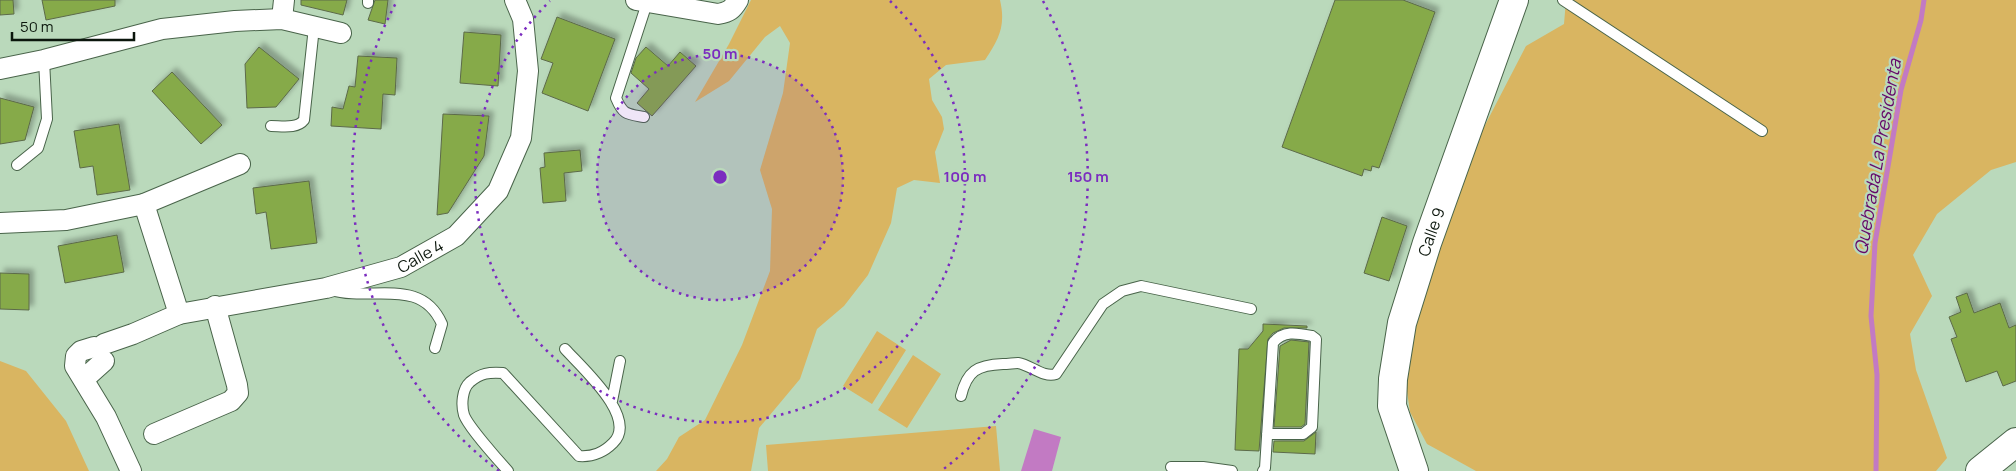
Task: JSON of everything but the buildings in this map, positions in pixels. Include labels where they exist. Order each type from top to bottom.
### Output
[{"type":"street","name":"Calle 4","points":[[131,471],[106,417],[84,379],[103,351],[133,334],[179,314],[215,306],[326,288],[401,267],[456,236],[498,192],[521,138],[528,71],[523,19],[515,0]]},
{"type":"street","points":[[643,1],[718,14],[726,13],[732,9],[738,0]]},
{"type":"street","name":"Calle 9","points":[[1414,471],[1392,406],[1392,379],[1401,330],[1427,243],[1514,0]]},
{"type":"street","points":[[0,69],[44,60],[162,29],[235,21],[283,9],[314,27],[341,34]]},
{"type":"street","points":[[0,223],[66,220],[144,204],[240,164]]},
{"type":"street","points":[[144,204],[179,314]]},
{"type":"street","points":[[154,434],[231,401],[238,394],[215,306]]},
{"type":"street","points":[[1980,471],[2016,442]]},
{"type":"lane","points":[[1563,0],[1762,131]]},
{"type":"lane","points":[[643,1],[616,98],[622,110],[628,114],[644,117]]},
{"type":"lane","points":[[271,126],[295,126],[301,124],[304,120],[314,27]]},
{"type":"lane","points":[[17,165],[38,148],[47,119],[44,60]]},
{"type":"lane","points":[[961,396],[964,382],[972,372],[988,364],[1019,363],[1047,375],[1056,374],[1103,304],[1122,291],[1141,286],[1252,308]]},
{"type":"lane","points":[[326,288],[345,294],[401,293],[423,301],[436,311],[442,324],[435,348]]},
{"type":"lane","points":[[1263,471],[1265,468],[1267,434],[1273,343],[1278,336],[1284,333],[1312,336],[1316,339],[1312,427],[1302,434],[1267,434]]},
{"type":"lane","points":[[508,471],[465,417],[462,406],[463,397],[468,384],[480,374],[491,372],[503,373],[579,456],[589,457],[600,454],[618,438],[620,419],[612,401],[565,349]]},
{"type":"lane","points":[[612,401],[620,361]]},
{"type":"lane","points":[[1171,467],[1203,467],[1232,471]]},
{"type":"shaded area","points":[[751,0],[1000,0],[1002,25],[997,39],[985,60],[946,65],[929,79],[932,100],[942,117],[944,129],[935,152],[940,183],[914,180],[897,188],[891,223],[868,275],[844,306],[817,329],[800,379],[759,428],[751,471],[656,471],[667,459],[679,437],[705,420],[742,345],[770,271],[772,209],[760,170],[783,93],[790,43],[780,26],[765,37],[729,81],[695,102],[729,44]]},
{"type":"shaded area","points":[[1566,0],[2016,0],[2016,162],[1991,170],[1937,214],[1913,255],[1932,296],[1910,334],[1916,370],[1947,458],[1936,471],[1476,471],[1427,444],[1410,412],[1404,371],[1425,290],[1468,158],[1526,46],[1564,24]]},
{"type":"shaded area","points":[[877,331],[906,350],[872,404],[843,386]]},
{"type":"shaded area","points":[[913,355],[941,374],[907,428],[878,410]]},
{"type":"shaded area","points":[[0,361],[26,371],[66,421],[89,471],[0,471]]},
{"type":"shaded area","points":[[996,426],[1000,471],[768,471],[766,445]]},
{"type":"shaded area","points":[[1034,429],[1061,437],[1052,471],[1021,471]]},
{"type":"waterway","name":"Quebrada La Presidenta","points":[[1876,471],[1877,375],[1871,316],[1875,243],[1901,90],[1921,20],[1924,0]]}]
